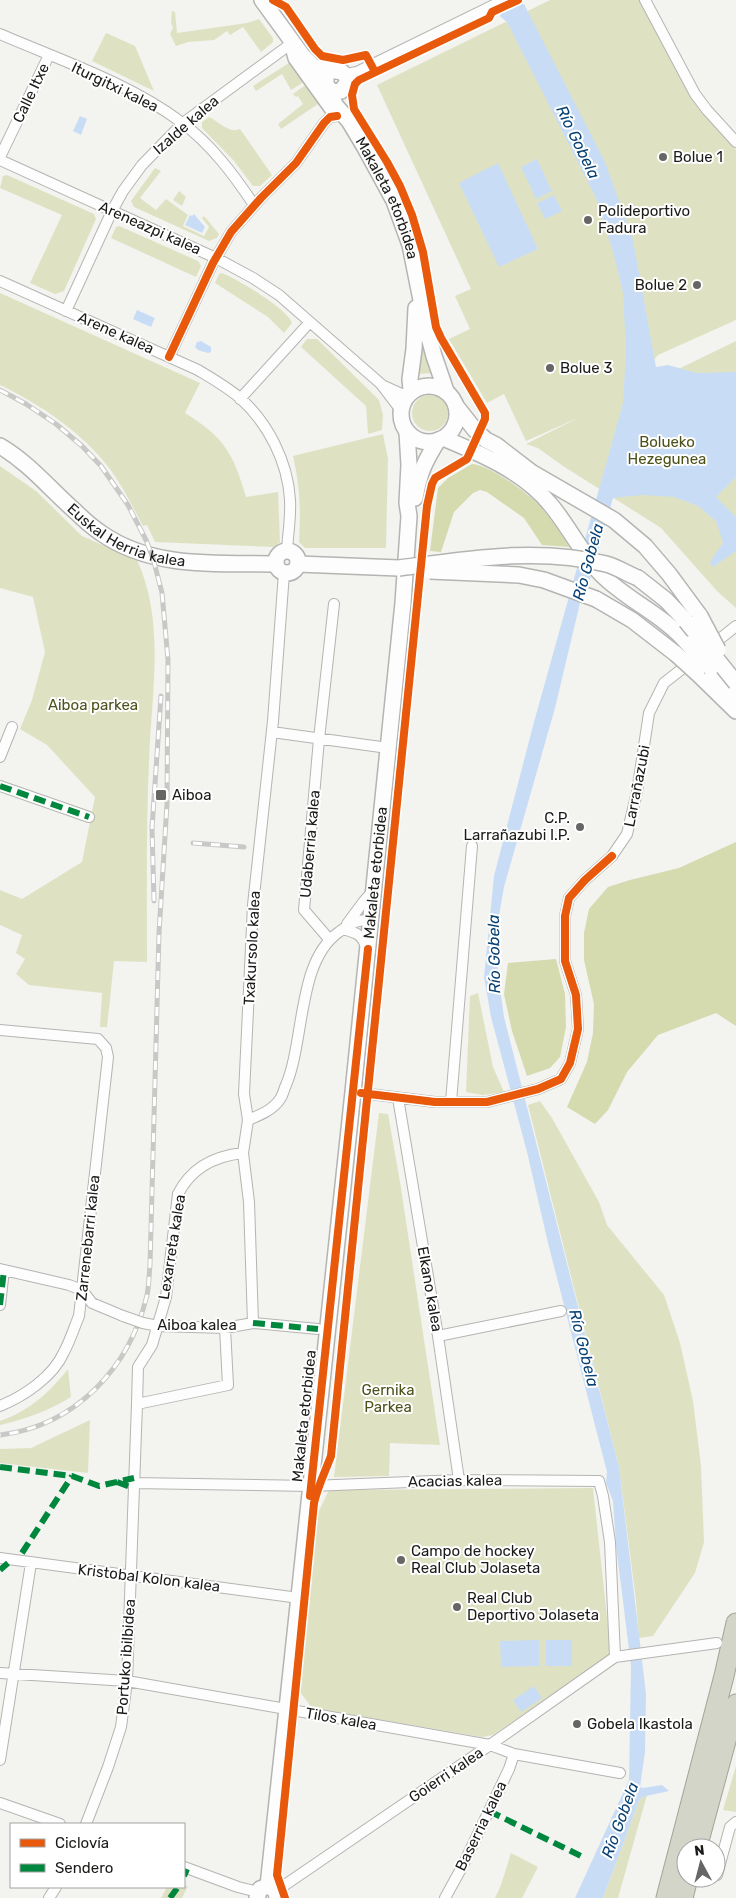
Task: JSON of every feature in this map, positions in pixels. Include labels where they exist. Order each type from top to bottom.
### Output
[{"type":"highway","points":[[671,1895],[736,1623]]},
{"type":"highway","points":[[700,1838],[736,1704]]},
{"type":"street","points":[[262,0],[302,56],[314,67],[336,81]]},
{"type":"street","points":[[336,81],[504,0]]},
{"type":"street","points":[[645,0],[695,94],[736,142]]},
{"type":"street","name":"Iturgitxi kalea","points":[[0,34],[149,100],[183,123],[214,153],[237,179],[254,205]]},
{"type":"street","points":[[292,43],[296,58],[346,121]]},
{"type":"street","name":"Izalde kalea","points":[[66,311],[112,211],[123,191],[142,165],[183,123],[292,43]]},
{"type":"street","name":"Calle Itxe","points":[[0,159],[49,55]]},
{"type":"street","points":[[336,81],[333,100],[346,121]]},
{"type":"street","points":[[169,357],[216,258],[231,232],[254,205],[296,164],[330,117],[346,121]]},
{"type":"street","name":"Makaleta etorbidea","points":[[346,121],[378,169],[394,201],[410,245],[434,356],[446,391]]},
{"type":"street","name":"Areneazpi kalea","points":[[0,159],[216,258],[253,278],[279,296],[383,386],[406,398]]},
{"type":"street","points":[[417,280],[416,328],[402,425],[407,432],[418,440],[425,442],[441,439],[450,432],[455,424],[456,406]]},
{"type":"street","name":"Makaleta etorbidea","points":[[417,280],[426,297],[431,327],[446,368],[476,420],[496,445]]},
{"type":"street","name":"Arene kalea","points":[[0,281],[198,370],[222,384],[240,398],[273,440],[285,473],[290,499],[287,550]]},
{"type":"street","points":[[240,398],[310,322]]},
{"type":"street","points":[[406,398],[425,385],[432,385],[446,391],[475,430],[486,440],[496,445],[531,472],[614,520],[651,553],[669,574],[693,619],[736,682]]},
{"type":"street","name":"Areneazpi kalea","points":[[383,386],[406,398]]},
{"type":"street","name":"Makaleta etorbidea","points":[[267,1893],[353,1092],[403,603],[409,516],[407,432]]},
{"type":"street","points":[[441,439],[479,453],[516,475],[549,503],[601,574],[677,630],[712,668],[736,703]]},
{"type":"street","name":"Makaleta etorbidea","points":[[409,516],[425,461],[441,439]]},
{"type":"street","name":"Euskal Herria kalea","points":[[0,446],[18,456],[74,510],[101,533],[124,546],[147,555],[170,560],[280,568]]},
{"type":"street","points":[[287,550],[296,557],[298,564],[294,570],[280,568],[278,556],[287,550]]},
{"type":"street","points":[[399,568],[492,558],[561,556],[608,565],[638,578],[693,619]]},
{"type":"street","points":[[298,564],[519,575],[544,580],[596,599],[632,620],[676,654],[736,711]]},
{"type":"street","name":"Txakursolo kalea","points":[[253,1323],[249,1202],[243,1153],[248,1120],[244,1094],[253,905],[272,732],[280,568]]},
{"type":"street","name":"Udaberria kalea","points":[[329,940],[304,910],[319,739],[334,604]]},
{"type":"street","name":"Larrañazubi","points":[[451,1102],[500,1100],[538,1089],[561,1079],[570,1063],[578,1029],[576,995],[565,961],[564,916],[569,898],[585,880],[612,856],[627,834],[637,792],[649,713],[664,682],[736,626]]},
{"type":"street","points":[[0,757],[12,727]]},
{"type":"street","points":[[272,732],[388,748]]},
{"type":"street","points":[[0,786],[89,817]]},
{"type":"street","points":[[353,1092],[451,1102],[472,846]]},
{"type":"street","points":[[343,929],[373,891]]},
{"type":"street","points":[[248,1120],[265,1113],[280,1099],[293,1068],[307,985],[322,948],[329,940],[356,920],[370,920]]},
{"type":"street","points":[[343,929],[354,932],[363,938],[368,949]]},
{"type":"street","name":"Zarrenebarri kalea","points":[[0,1030],[98,1039],[106,1048],[108,1057],[79,1316],[64,1354],[42,1381],[14,1400],[0,1406]]},
{"type":"street","name":"Elkano kalea","points":[[398,1098],[438,1336],[459,1480]]},
{"type":"street","name":"Lexarreta kalea","points":[[133,1483],[138,1404],[138,1367],[152,1345],[166,1297],[178,1194],[184,1181],[209,1162],[232,1154],[243,1153]]},
{"type":"street","points":[[0,1305],[2,1269]]},
{"type":"street","name":"Aiboa kalea","points":[[2,1269],[69,1285],[82,1290],[92,1303],[143,1324],[225,1328],[253,1323],[318,1330]]},
{"type":"street","points":[[438,1336],[561,1312]]},
{"type":"street","points":[[138,1404],[228,1385],[225,1328]]},
{"type":"street","name":"Acacias kalea","points":[[133,1483],[311,1486],[459,1480],[599,1481],[610,1542],[618,1657]]},
{"type":"street","name":"Portuko ibilbidea","points":[[86,1823],[103,1782],[121,1727],[127,1681],[132,1575],[133,1483]]},
{"type":"street","name":"Kristobal Kolon kalea","points":[[0,1558],[298,1598]]},
{"type":"street","points":[[0,1760],[30,1563]]},
{"type":"street","points":[[618,1657],[717,1644]]},
{"type":"street","name":"Goierri kalea","points":[[267,1893],[490,1746],[618,1657]]},
{"type":"street","name":"Tilos kalea","points":[[0,1673],[127,1681],[490,1746],[514,1754],[620,1773]]},
{"type":"street","name":"Baserria kalea","points":[[445,1898],[474,1843],[509,1769],[514,1754]]},
{"type":"street","points":[[0,1803],[57,1823]]},
{"type":"street","points":[[726,1842],[730,1827],[736,1822]]},
{"type":"street","points":[[185,1867],[238,1887],[267,1893]]},
{"type":"green space","name":"Polideportivo Fadura","points":[[550,0],[641,0],[694,97],[736,150],[736,320],[658,355],[625,395],[736,341],[736,608],[717,591],[661,528],[538,448],[526,444],[580,417],[526,441],[504,394],[487,403],[449,339],[470,329],[455,296],[471,289],[377,85]]},
{"type":"green space","points":[[172,11],[175,12],[177,33],[247,23],[259,19],[273,38],[273,42],[261,52],[243,27],[230,35],[227,31],[214,40],[188,42],[176,46],[170,34],[173,28],[171,22]]},
{"type":"green space","points":[[106,33],[135,46],[154,91],[92,61]]},
{"type":"green space","points":[[289,63],[303,80],[302,83],[291,90],[282,74],[256,91],[253,86]]},
{"type":"green space","points":[[307,86],[318,101],[318,104],[281,129],[278,124],[303,104],[298,96],[296,97],[293,94]]},
{"type":"green space","points":[[209,117],[232,130],[240,129],[272,175],[260,186],[253,186],[234,161],[202,128],[202,122]]},
{"type":"green space","points":[[155,168],[161,171],[140,198],[156,210],[166,199],[188,215],[183,226],[204,236],[209,227],[202,218],[204,216],[219,234],[217,238],[209,241],[134,207],[131,201]]},
{"type":"green space","points":[[7,175],[94,214],[96,219],[64,291],[55,294],[30,283],[62,215],[0,188],[3,176]]},
{"type":"green space","points":[[179,191],[186,197],[182,206],[173,200]]},
{"type":"green space","points":[[119,226],[198,261],[201,266],[196,277],[111,238],[116,227]]},
{"type":"green space","points":[[222,273],[239,281],[281,310],[292,323],[284,333],[268,317],[215,283],[219,274]]},
{"type":"green space","points":[[0,293],[200,383],[185,413],[210,430],[226,448],[237,469],[246,497],[278,492],[280,542],[273,547],[155,542],[147,525],[143,526],[115,476],[87,443],[74,431],[31,401],[0,385]]},
{"type":"green space","points":[[422,330],[434,373],[418,374],[422,348]]},
{"type":"green space","points":[[307,339],[317,339],[379,400],[383,415],[382,430],[368,434],[366,406],[301,347]]},
{"type":"green space","points":[[430,395],[437,396],[443,400],[447,406],[447,420],[443,426],[437,430],[430,431],[423,430],[417,426],[413,420],[412,413],[413,406],[417,400],[423,396]]},
{"type":"green space","points":[[383,434],[388,459],[386,548],[305,548],[299,542],[299,499],[293,456]]},
{"type":"green space","points":[[472,464],[479,465],[496,473],[530,497],[550,518],[569,547],[542,545],[524,518],[487,492],[480,490],[473,493],[454,512],[441,552],[430,551],[438,488],[448,478]]},
{"type":"green space","name":"Aiboa parkea","points":[[0,466],[36,491],[82,536],[137,560],[146,584],[151,609],[155,660],[147,812],[147,962],[114,961],[107,1027],[100,1027],[102,993],[29,985],[16,974],[25,959],[16,953],[22,935],[0,925],[0,890],[22,899],[82,862],[95,797],[47,745],[20,729],[32,700],[45,652],[33,597],[0,588]]},
{"type":"green space","points":[[736,842],[736,1026],[716,1013],[658,1035],[627,1072],[608,1110],[595,1124],[567,1107],[587,1062],[593,1033],[594,1004],[584,960],[584,933],[589,909],[608,887],[679,868]]},
{"type":"green space","points":[[556,959],[565,994],[566,1027],[560,1057],[550,1068],[527,1076],[512,1031],[504,994],[508,963]]},
{"type":"green space","points":[[478,993],[493,1067],[504,1092],[483,1095],[466,1092],[470,996]]},
{"type":"green space","points":[[540,1101],[552,1118],[599,1202],[607,1225],[664,1295],[680,1343],[693,1401],[701,1466],[704,1542],[695,1573],[653,1636],[639,1638],[619,1467],[528,1105]]},
{"type":"green space","name":"Gernika Parkea","points":[[379,1113],[388,1114],[440,1445],[390,1443],[389,1476],[334,1477]]},
{"type":"green space","points":[[68,1369],[71,1397],[37,1414],[0,1425],[0,1421],[20,1412],[38,1400]]},
{"type":"green space","points":[[90,1420],[88,1473],[0,1463],[0,1449],[31,1448]]},
{"type":"green space","name":"Real Club Deportivo Jolaseta","points":[[593,1488],[611,1654],[493,1735],[482,1737],[312,1708],[300,1692],[302,1657],[318,1513],[329,1490]]},
{"type":"green space","points":[[736,1766],[736,1812],[723,1810]]},
{"type":"green space","points":[[647,1795],[618,1898],[603,1898],[639,1801]]},
{"type":"green space","points":[[511,1853],[538,1867],[522,1898],[495,1898],[501,1885]]},
{"type":"green space","points":[[185,1885],[188,1886],[182,1898],[161,1898],[166,1888],[185,1888]]},
{"type":"water","name":"Río Gobela","points":[[522,0],[605,162],[633,240],[656,367],[668,365],[697,373],[736,372],[736,477],[716,497],[736,517],[736,551],[713,567],[710,564],[723,543],[716,521],[698,506],[674,497],[642,495],[613,498],[591,576],[580,603],[555,708],[504,887],[497,927],[496,958],[504,1017],[619,1467],[646,1694],[645,1752],[640,1787],[662,1785],[669,1791],[642,1797],[639,1801],[603,1898],[575,1898],[629,1780],[631,1666],[616,1545],[613,1501],[606,1483],[607,1472],[548,1243],[527,1152],[491,1017],[484,977],[494,876],[534,722],[623,403],[626,351],[623,293],[613,252],[596,198],[507,22],[496,13]]},
{"type":"water","points":[[80,116],[87,119],[81,135],[73,131]]},
{"type":"water","points":[[537,159],[552,191],[536,199],[521,167]]},
{"type":"water","points":[[498,163],[538,249],[499,267],[459,183]]},
{"type":"water","points":[[554,195],[562,211],[545,219],[537,203]]},
{"type":"water","points":[[194,214],[205,227],[202,233],[185,225],[190,215]]},
{"type":"water","points":[[137,310],[155,318],[151,327],[133,319]]},
{"type":"water","points":[[201,341],[211,347],[211,352],[198,350],[195,347],[197,342]]},
{"type":"water","points":[[539,1640],[539,1666],[501,1667],[500,1641]]},
{"type":"water","points":[[546,1640],[572,1640],[572,1666],[546,1666]]},
{"type":"water","points":[[534,1686],[542,1698],[521,1712],[513,1700]]},
{"type":"pier","points":[[487,0],[524,0],[527,5],[522,4],[501,14],[499,19]]},
{"type":"railway","points":[[0,390],[26,404],[56,424],[82,446],[101,466],[128,505],[153,558],[162,593],[168,660],[167,804],[159,933],[150,1265],[147,1295],[139,1322],[127,1346],[113,1369],[95,1389],[75,1406],[52,1420],[27,1429],[0,1435]]},
{"type":"railway","points":[[154,901],[152,828],[161,696]]},
{"type":"railway","points":[[193,843],[244,847]]},
{"type":"marked path","points":[[0,786],[89,817]]},
{"type":"marked path","points":[[0,1305],[4,1270]]},
{"type":"marked path","points":[[253,1323],[318,1329]]},
{"type":"marked path","points":[[0,1467],[72,1476],[99,1486],[134,1478]]},
{"type":"marked path","points":[[22,1553],[72,1476]]},
{"type":"marked path","points":[[117,1482],[133,1488]]},
{"type":"marked path","points":[[0,1570],[8,1563]]},
{"type":"marked path","points":[[489,1811],[583,1857]]},
{"type":"marked path","points":[[185,1874],[187,1869]]},
{"type":"marked path","points":[[170,1898],[177,1888]]},
{"type":"cycle path","points":[[273,0],[286,7],[322,56],[343,60],[366,55],[375,72]]},
{"type":"cycle path","points":[[285,1898],[277,1875],[314,1503],[331,1456],[427,506],[435,478],[467,459],[485,419],[485,413],[436,327],[423,252],[412,215],[400,186],[387,162],[354,109],[352,95],[355,84],[359,80],[489,18],[492,12],[518,0]]},
{"type":"cycle path","points":[[169,357],[213,263],[231,232],[296,163],[324,123],[330,117],[337,116]]},
{"type":"cycle path","points":[[361,1093],[435,1102],[487,1102],[538,1089],[561,1079],[570,1063],[578,1029],[576,995],[565,961],[565,916],[569,898],[585,880],[612,856]]},
{"type":"cycle path","points":[[310,1496],[368,949]]},
{"type":"place","name":"Bolue 1","points":[[663,157]]},
{"type":"place","name":"Polideportivo Fadura","points":[[588,220]]},
{"type":"place","name":"Bolue 2","points":[[697,285]]},
{"type":"place","name":"Bolue 3","points":[[550,368]]},
{"type":"place","name":"Aiboa","points":[[161,795]]},
{"type":"place","name":"C.P. Larrañazubi I.P.","points":[[580,827]]},
{"type":"place","name":"Campo de hockey Real Club Jolaseta","points":[[401,1560]]},
{"type":"place","name":"Real Club Deportivo Jolaseta","points":[[457,1607]]},
{"type":"place","name":"Gobela Ikastola","points":[[577,1724]]},
{"type":"park label","name":"Bolueko Hezegunea","points":[[667,450]]}]
